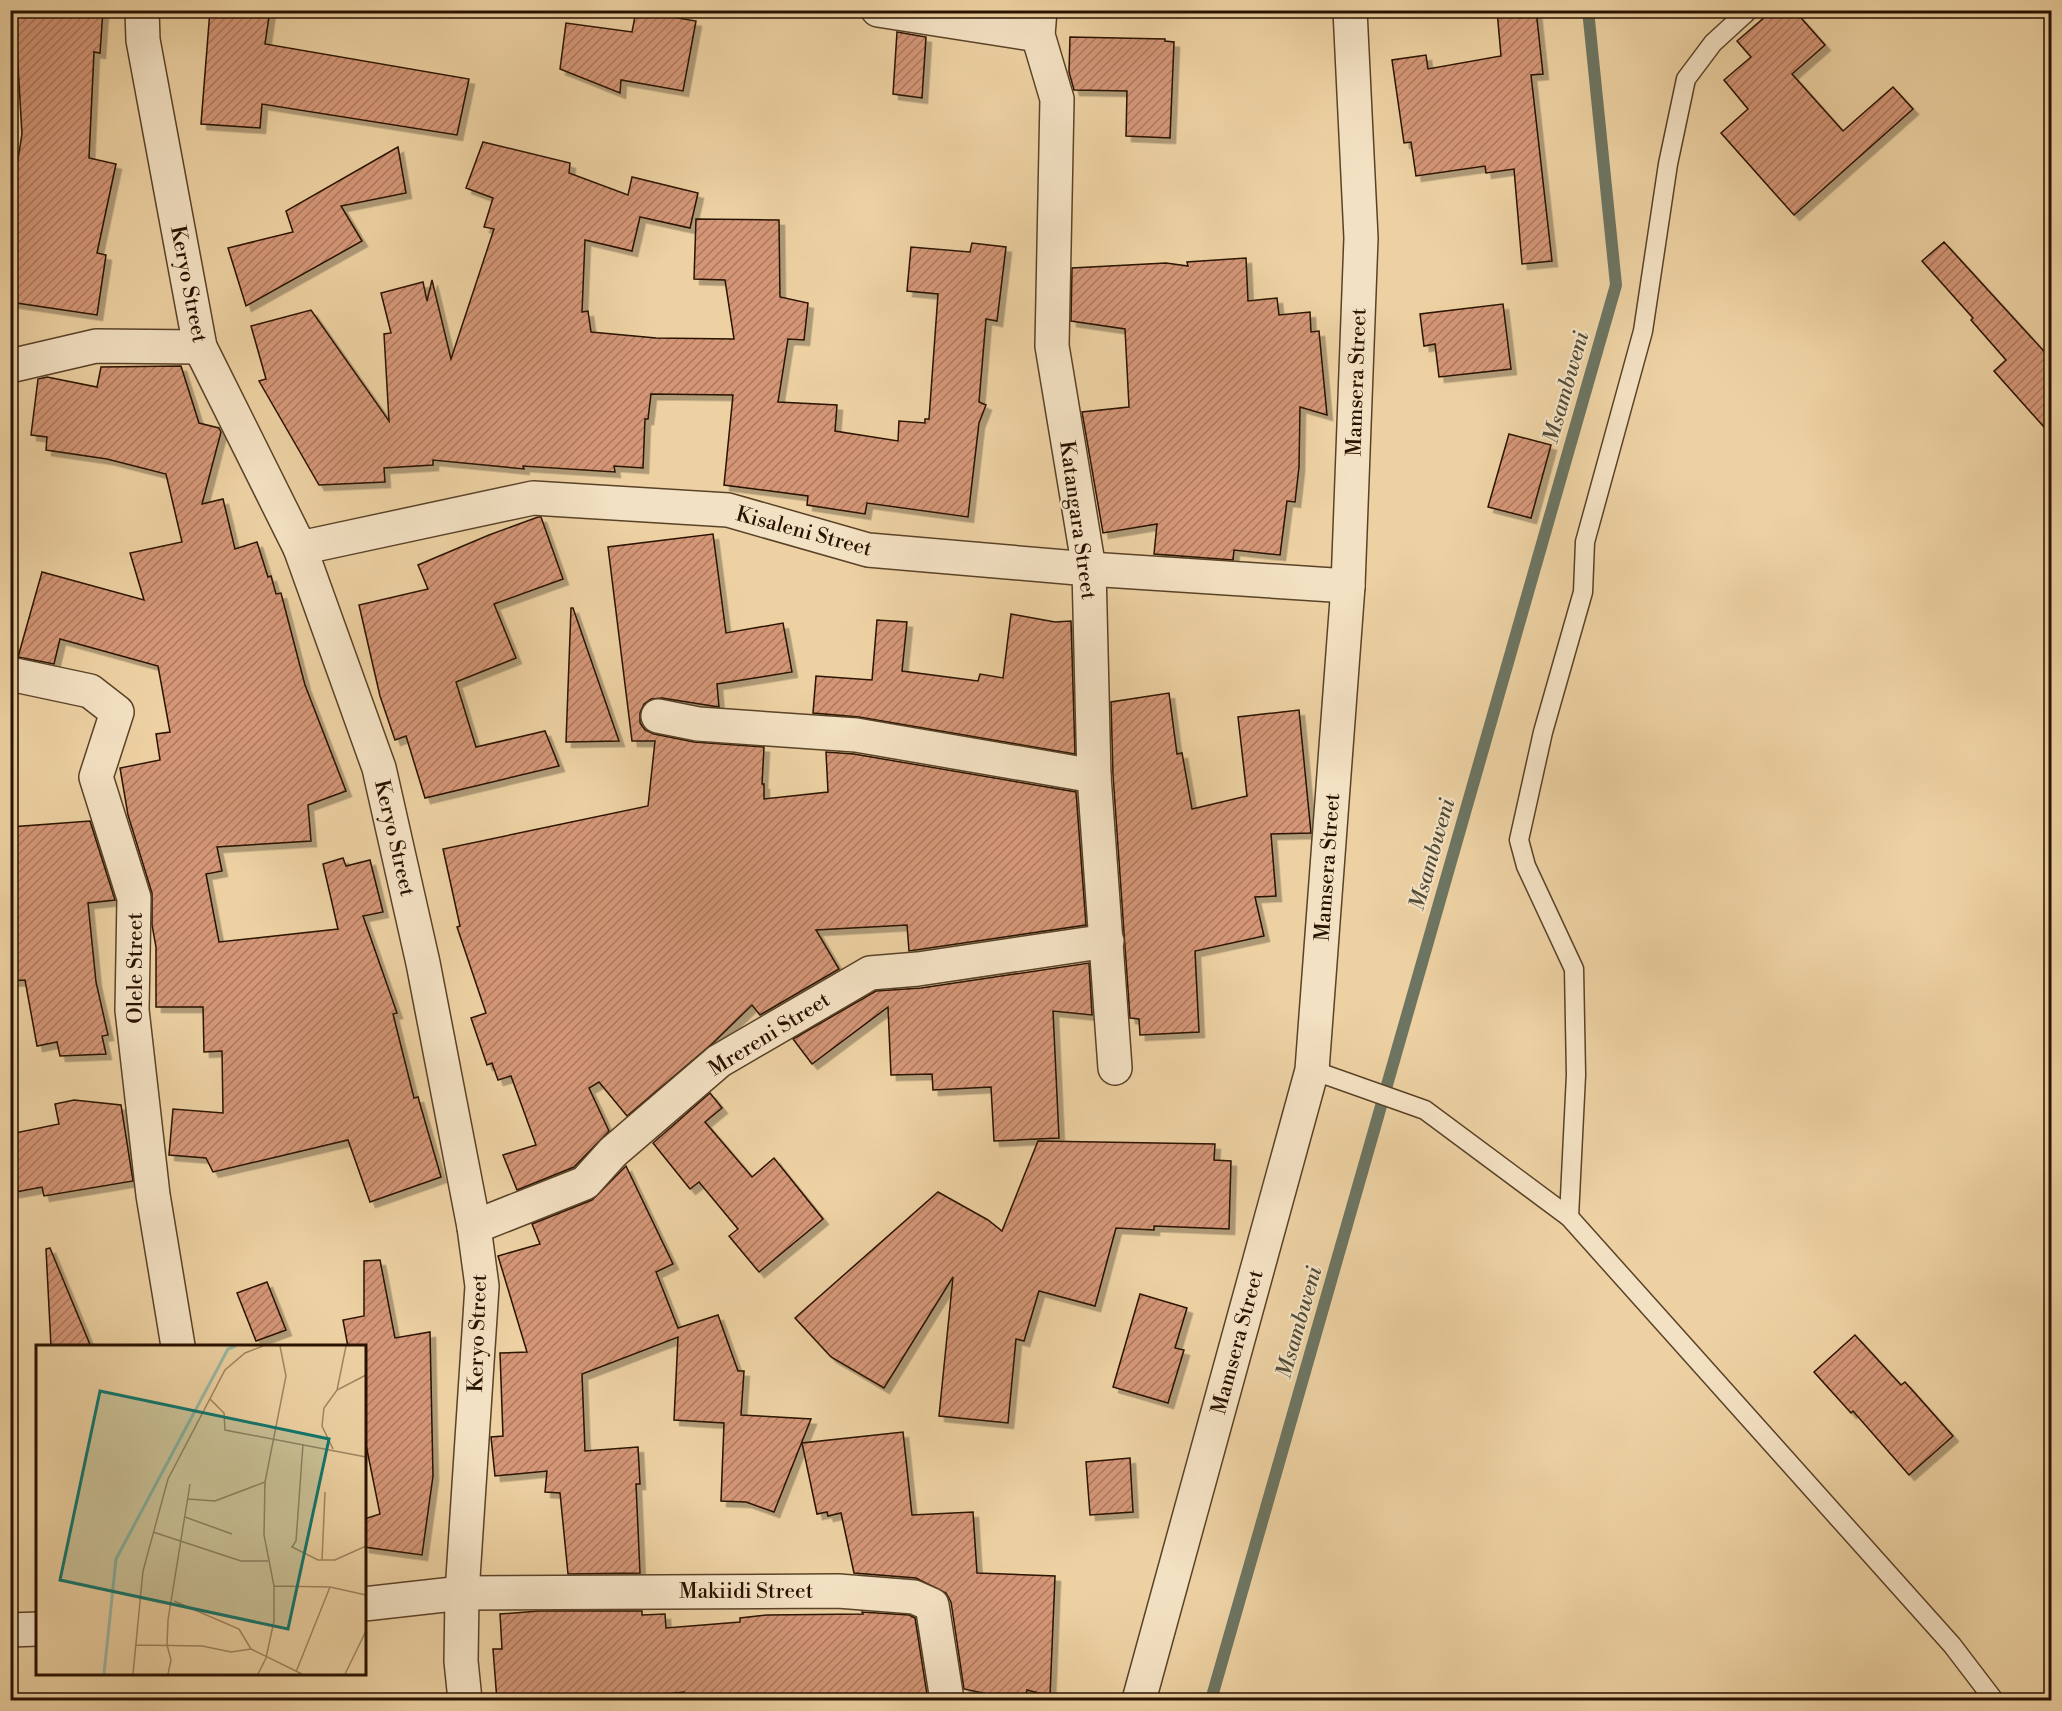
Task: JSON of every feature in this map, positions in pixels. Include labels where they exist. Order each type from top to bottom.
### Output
[{"type":"street","name":"Keryo Street","points":[[142,10],[143,40],[200,347],[300,548],[379,768],[423,963],[474,1227],[482,1286],[462,1593],[462,1661],[465,1701]]},
{"type":"street","points":[[878,10],[1039,23]]},
{"type":"street","name":"Mamsera Street","points":[[1139,1701],[1312,1070],[1348,586],[1361,238],[1350,10]]},
{"type":"street","name":"Katangara Street","points":[[1039,23],[1057,99],[1052,346],[1089,569],[1094,776],[1115,1068]]},
{"type":"street","points":[[10,366],[96,346],[200,347]]},
{"type":"street","name":"Kisaleni Street","points":[[300,548],[533,498],[728,510],[868,550],[1089,569],[1348,586]]},
{"type":"street","name":"Olele Street","points":[[10,674],[90,691],[117,712],[96,777],[134,898],[132,1010],[153,1195],[178,1345]]},
{"type":"street","points":[[658,716],[698,724],[856,735],[1094,776]]},
{"type":"street","name":"Mrereni Street","points":[[474,1227],[585,1183],[613,1152],[719,1061],[870,973],[918,969],[1107,941]]},
{"type":"street","name":"Makiidi Street","points":[[462,1593],[838,1591],[914,1597],[932,1605],[947,1701]]},
{"type":"street","points":[[366,1604],[462,1593]]},
{"type":"street","points":[[10,1630],[36,1629]]},
{"type":"lane","points":[[1569,1217],[1576,1076],[1574,969],[1526,866],[1519,840],[1543,732],[1582,592],[1585,542],[1643,331],[1668,164],[1686,79],[1713,43],[1749,10]]},
{"type":"lane","points":[[1312,1070],[1425,1110],[1569,1217],[1952,1645],[1994,1701]]},
{"type":"building","points":[[51,10],[103,10],[100,53],[94,52],[89,158],[116,164],[97,253],[106,255],[97,315],[10,302],[10,209],[22,134],[15,16],[40,17],[40,14],[50,15]]},
{"type":"building","points":[[210,10],[270,10],[265,44],[469,79],[457,135],[262,104],[260,128],[201,124]]},
{"type":"building","points":[[1497,10],[1536,10],[1543,74],[1531,75],[1552,261],[1522,264],[1514,169],[1486,173],[1485,166],[1416,176],[1411,142],[1404,143],[1392,60],[1426,55],[1428,69],[1501,56]]},
{"type":"building","points":[[1773,10],[1794,10],[1825,45],[1792,74],[1843,131],[1893,87],[1913,109],[1794,215],[1721,133],[1748,109],[1724,80],[1751,57],[1737,41]]},
{"type":"building","points":[[636,11],[696,21],[683,91],[621,80],[620,93],[560,69],[566,23],[632,32]]},
{"type":"building","points":[[897,32],[926,37],[922,98],[893,94]]},
{"type":"building","points":[[1070,37],[1165,39],[1165,41],[1174,42],[1170,138],[1126,136],[1127,91],[1074,90],[1069,72]]},
{"type":"building","points":[[483,142],[570,163],[569,173],[628,195],[632,177],[698,193],[690,228],[640,217],[632,251],[585,240],[582,312],[588,311],[591,332],[656,338],[734,339],[725,280],[694,279],[696,219],[779,220],[780,297],[808,303],[804,340],[788,339],[778,402],[837,405],[835,431],[898,441],[899,421],[925,423],[925,419],[929,419],[938,294],[907,291],[911,247],[970,252],[972,243],[1006,247],[997,321],[986,319],[979,402],[986,405],[979,423],[968,517],[867,503],[865,514],[807,505],[808,496],[724,485],[733,395],[651,394],[648,419],[645,419],[643,468],[614,466],[615,472],[523,466],[524,469],[433,460],[433,465],[384,468],[385,482],[319,485],[259,381],[266,379],[251,326],[311,310],[389,421],[384,334],[391,333],[381,293],[423,282],[427,301],[432,280],[451,359],[494,229],[484,227],[493,198],[466,188]]},
{"type":"building","points":[[398,147],[406,193],[341,206],[362,241],[246,306],[228,248],[293,232],[286,211]]},
{"type":"building","points":[[1944,242],[2052,360],[2052,436],[1994,371],[2006,360],[1971,320],[1973,318],[1922,261]]},
{"type":"building","points":[[1246,258],[1248,301],[1277,298],[1279,315],[1310,312],[1311,332],[1319,331],[1327,415],[1300,407],[1299,467],[1295,502],[1287,501],[1280,555],[1234,550],[1233,560],[1154,554],[1157,524],[1103,533],[1082,412],[1129,407],[1125,329],[1071,321],[1072,268],[1166,263],[1188,266],[1187,262]]},
{"type":"building","points":[[1503,304],[1511,369],[1439,377],[1435,344],[1424,346],[1420,314]]},
{"type":"building","points":[[181,366],[199,423],[219,428],[221,432],[202,504],[223,499],[235,549],[257,542],[276,594],[281,593],[305,685],[346,791],[308,805],[311,841],[217,847],[222,871],[206,874],[219,942],[338,929],[323,864],[343,858],[346,866],[370,860],[383,912],[363,916],[397,1013],[393,1014],[414,1098],[418,1097],[441,1177],[370,1202],[348,1140],[213,1172],[206,1158],[169,1155],[173,1109],[223,1113],[222,1051],[204,1052],[203,1007],[156,1007],[156,947],[152,925],[152,893],[128,815],[120,768],[160,760],[156,734],[170,732],[158,666],[60,639],[54,664],[18,657],[42,572],[144,600],[130,553],[182,542],[166,474],[107,459],[46,450],[47,437],[31,435],[38,379],[47,377],[97,387],[101,367]]},
{"type":"building","points":[[1509,434],[1551,445],[1531,518],[1488,507]]},
{"type":"building","points":[[541,517],[563,579],[494,604],[516,658],[456,682],[476,747],[545,731],[559,766],[425,798],[406,736],[395,740],[380,696],[359,605],[428,589],[418,565]]},
{"type":"building","points":[[713,534],[726,633],[783,623],[792,672],[717,684],[719,707],[662,698],[651,699],[644,704],[640,713],[640,723],[645,730],[694,742],[764,747],[762,784],[764,784],[764,799],[828,792],[826,752],[854,754],[1076,792],[1086,925],[909,951],[907,925],[816,930],[839,969],[760,1015],[752,1005],[713,1043],[627,1116],[599,1082],[589,1088],[609,1131],[574,1167],[517,1190],[503,1155],[536,1145],[511,1076],[498,1080],[492,1063],[487,1065],[471,1018],[486,1013],[457,927],[460,926],[443,849],[648,806],[655,741],[632,741],[608,547]]},
{"type":"building","points":[[571,608],[573,608],[619,741],[566,742]]},
{"type":"building","points":[[1011,614],[1055,622],[1071,621],[1075,754],[859,717],[813,713],[816,676],[872,680],[877,620],[907,622],[902,671],[978,681],[980,674],[1003,678]]},
{"type":"building","points":[[1169,693],[1177,754],[1182,753],[1192,809],[1247,796],[1238,717],[1299,710],[1311,833],[1271,834],[1276,896],[1255,897],[1264,936],[1195,951],[1199,1032],[1140,1035],[1139,1019],[1130,1018],[1113,775],[1111,702]]},
{"type":"building","points":[[90,821],[115,900],[88,903],[96,982],[108,1035],[102,1036],[106,1054],[60,1056],[57,1042],[37,1046],[25,980],[10,981],[10,827]]},
{"type":"building","points":[[1089,963],[1092,1015],[1053,1011],[1059,1138],[994,1141],[991,1087],[933,1090],[932,1074],[891,1075],[888,1007],[812,1064],[793,1039],[876,991],[921,988]]},
{"type":"building","points":[[710,1093],[722,1108],[705,1122],[752,1177],[774,1158],[823,1219],[759,1272],[729,1236],[738,1229],[699,1182],[690,1189],[653,1143]]},
{"type":"building","points":[[74,1100],[121,1105],[133,1181],[44,1196],[42,1187],[10,1193],[10,1134],[59,1124],[55,1104]]},
{"type":"building","points":[[1038,1141],[1215,1144],[1214,1160],[1231,1161],[1229,1229],[1154,1226],[1154,1230],[1116,1228],[1095,1306],[1039,1291],[1024,1341],[1016,1339],[1008,1423],[939,1416],[953,1277],[884,1388],[831,1357],[795,1318],[938,1192],[988,1220],[1002,1231]]},
{"type":"building","points":[[626,1166],[673,1264],[656,1272],[678,1328],[718,1315],[738,1371],[744,1371],[741,1415],[811,1419],[774,1512],[746,1502],[721,1501],[724,1423],[674,1420],[678,1337],[582,1374],[585,1451],[638,1447],[640,1484],[636,1484],[640,1573],[568,1574],[560,1493],[545,1492],[547,1471],[495,1476],[491,1437],[503,1436],[500,1353],[527,1352],[498,1256],[540,1244],[532,1224],[592,1200]]},
{"type":"building","points":[[50,1248],[90,1345],[51,1345],[46,1249]]},
{"type":"building","points":[[380,1260],[395,1338],[430,1332],[433,1476],[422,1555],[366,1547],[366,1518],[380,1514],[366,1445],[366,1345],[348,1345],[343,1320],[364,1316],[364,1261]]},
{"type":"building","points":[[267,1282],[286,1330],[256,1341],[237,1293]]},
{"type":"building","points":[[1140,1294],[1187,1308],[1175,1348],[1184,1350],[1168,1403],[1113,1387]]},
{"type":"building","points":[[1855,1335],[1901,1385],[1905,1382],[1953,1436],[1909,1475],[1853,1411],[1851,1413],[1814,1372]]},
{"type":"building","points":[[903,1432],[912,1515],[973,1512],[977,1573],[1055,1576],[1050,1696],[1027,1690],[1025,1701],[1020,1701],[964,1689],[951,1602],[946,1593],[916,1578],[854,1573],[841,1513],[828,1516],[827,1512],[817,1514],[802,1443]]},
{"type":"building","points":[[1130,1458],[1133,1512],[1090,1515],[1086,1462]]},
{"type":"building","points":[[539,1611],[642,1611],[642,1615],[665,1614],[666,1628],[740,1622],[740,1618],[767,1615],[863,1614],[862,1612],[909,1615],[915,1618],[928,1701],[685,1701],[684,1692],[594,1701],[497,1701],[493,1649],[502,1649],[500,1614]]},
{"type":"waterway","name":"Msambweni","points":[[1211,1700],[1616,285],[1588,10]]}]
